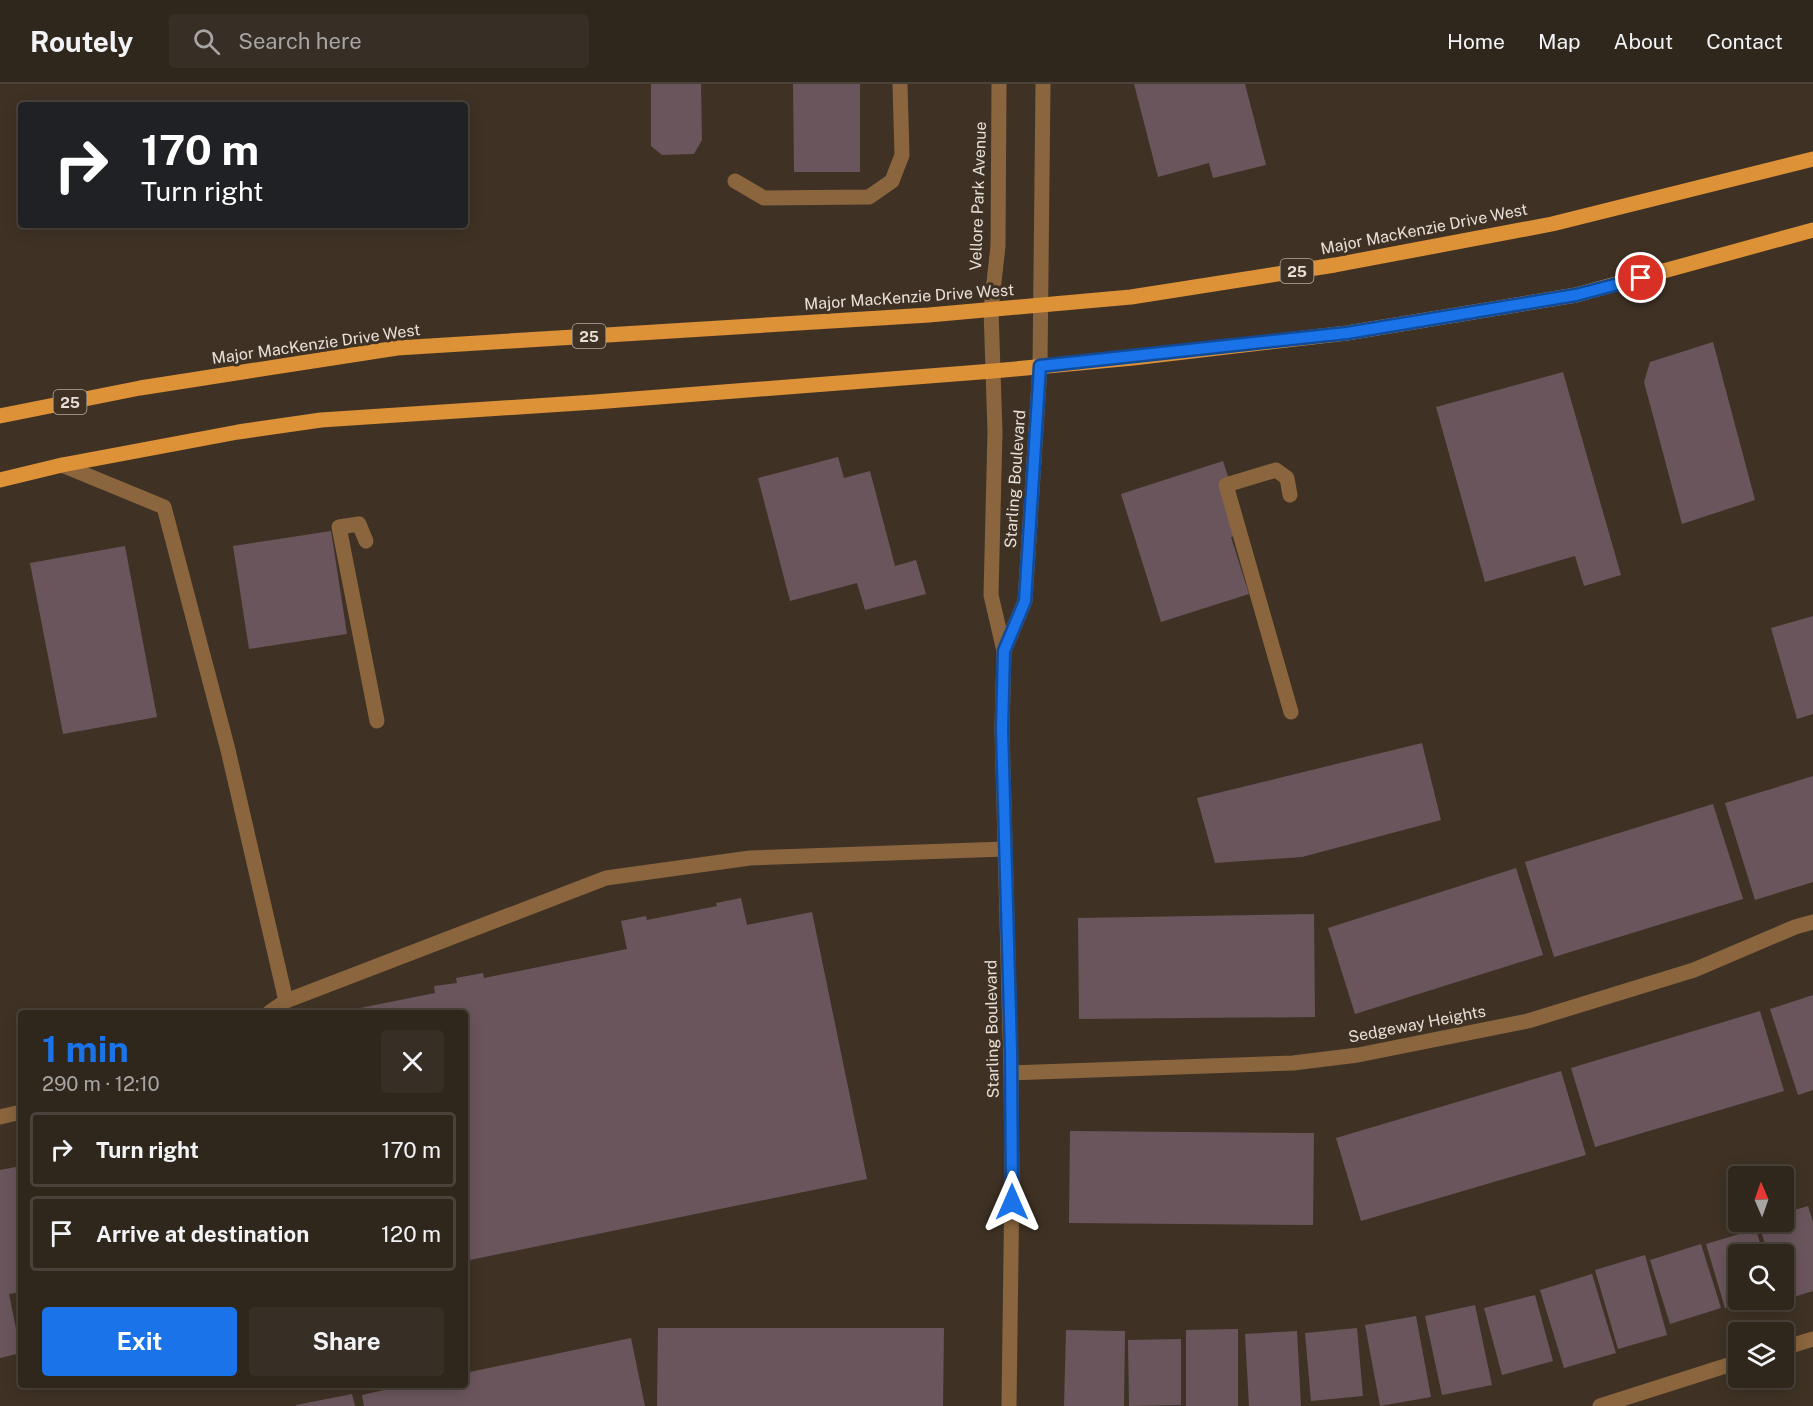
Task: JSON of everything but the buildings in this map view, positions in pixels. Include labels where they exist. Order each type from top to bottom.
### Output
[{"type":"main road","name":"Major MacKenzie Drive West","points":[[0,416],[140,388],[397,348],[929,315],[1131,297],[1346,263],[1552,224],[1813,159]]},
{"type":"main road","points":[[0,480],[62,465],[238,432],[321,420],[595,402],[993,371],[1347,333],[1576,295],[1813,230]]},
{"type":"street","points":[[735,181],[764,198],[869,197],[892,181],[902,155],[900,84]]},
{"type":"street","name":"Vellore Park Avenue","points":[[991,309],[998,246],[999,84]]},
{"type":"street","points":[[1041,305],[1043,84]]},
{"type":"street","name":"Starling Boulevard","points":[[1004,651],[1025,601],[1040,366],[1041,305]]},
{"type":"street","name":"Starling Boulevard","points":[[991,309],[995,432],[991,595],[1004,651],[1002,729],[1011,1073],[1009,1406]]},
{"type":"street","points":[[62,465],[164,507],[228,750],[286,1001]]},
{"type":"street","points":[[1290,495],[1287,478],[1276,470],[1226,485],[1291,712]]},
{"type":"street","points":[[366,541],[359,524],[339,526],[376,721]]},
{"type":"street","points":[[273,1010],[286,1001],[606,878],[750,858],[1005,849]]},
{"type":"street","name":"Sedgeway Heights","points":[[1011,1073],[1293,1063],[1358,1055],[1528,1021],[1694,970],[1795,927],[1813,922]]},
{"type":"street","points":[[0,1118],[18,1113]]},
{"type":"street","points":[[1794,1345],[1813,1339]]},
{"type":"street","points":[[1600,1406],[1728,1365]]},
{"type":"route","points":[[1012,1202],[1011,1051],[1002,729],[1004,651],[1025,601],[1040,366],[1133,358],[1347,333],[1576,295],[1641,278]]}]
